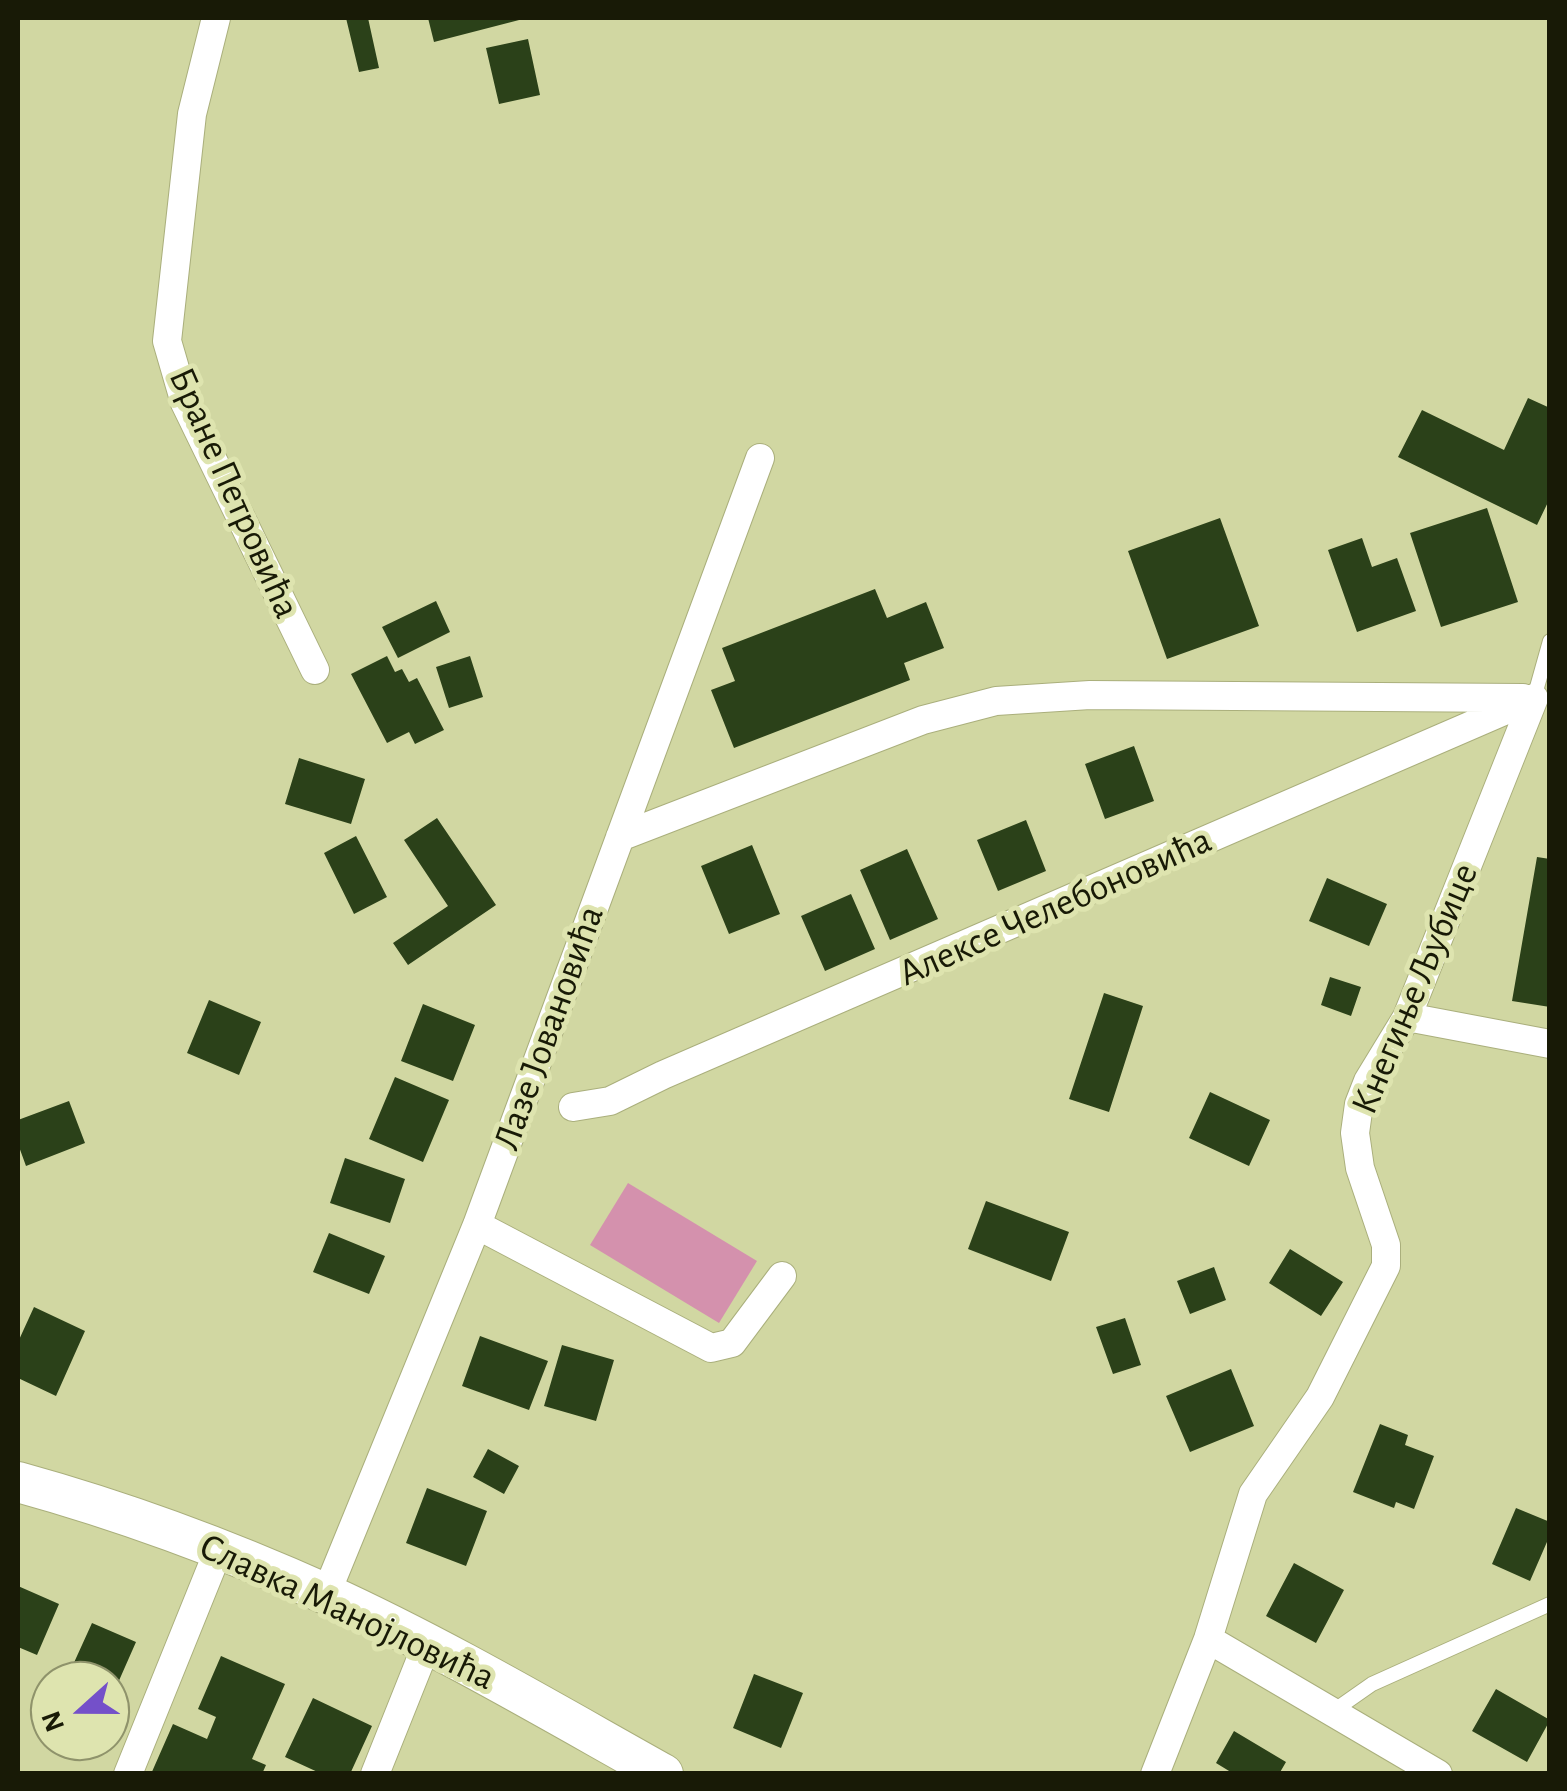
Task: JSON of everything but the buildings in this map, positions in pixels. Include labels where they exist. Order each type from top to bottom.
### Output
[{"type":"main road","name":"Славка Манојловића","points":[[18,1482],[218,1549],[326,1594],[427,1644],[664,1774]]},
{"type":"street","name":"Бране Петровића","points":[[216,18],[192,114],[168,340],[185,403],[314,670]]},
{"type":"street","name":"Лазе Јовановића","points":[[326,1594],[477,1226],[760,458]]},
{"type":"street","points":[[620,836],[923,720],[996,701],[1090,695],[1542,698]]},
{"type":"street","name":"Кнегиње Љубице","points":[[1155,1774],[1208,1640],[1253,1494],[1320,1397],[1386,1266],[1386,1245],[1360,1168],[1355,1132],[1359,1104],[1368,1081],[1407,1017],[1542,698]]},
{"type":"street","name":"Алексе Челебоновића","points":[[573,1107],[610,1101],[1542,698]]},
{"type":"street","points":[[1407,1017],[1550,1044]]},
{"type":"street","points":[[477,1226],[711,1348],[732,1342],[782,1276]]},
{"type":"street","points":[[128,1774],[218,1549]]},
{"type":"street","points":[[1208,1640],[1438,1774]]},
{"type":"street","points":[[375,1774],[427,1644]]},
{"type":"lane","points":[[1542,698],[1550,641]]},
{"type":"lane","points":[[1332,1712],[1372,1684],[1550,1604]]},
{"type":"shaded area","points":[[628,1183],[757,1261],[719,1323],[590,1245]]}]
